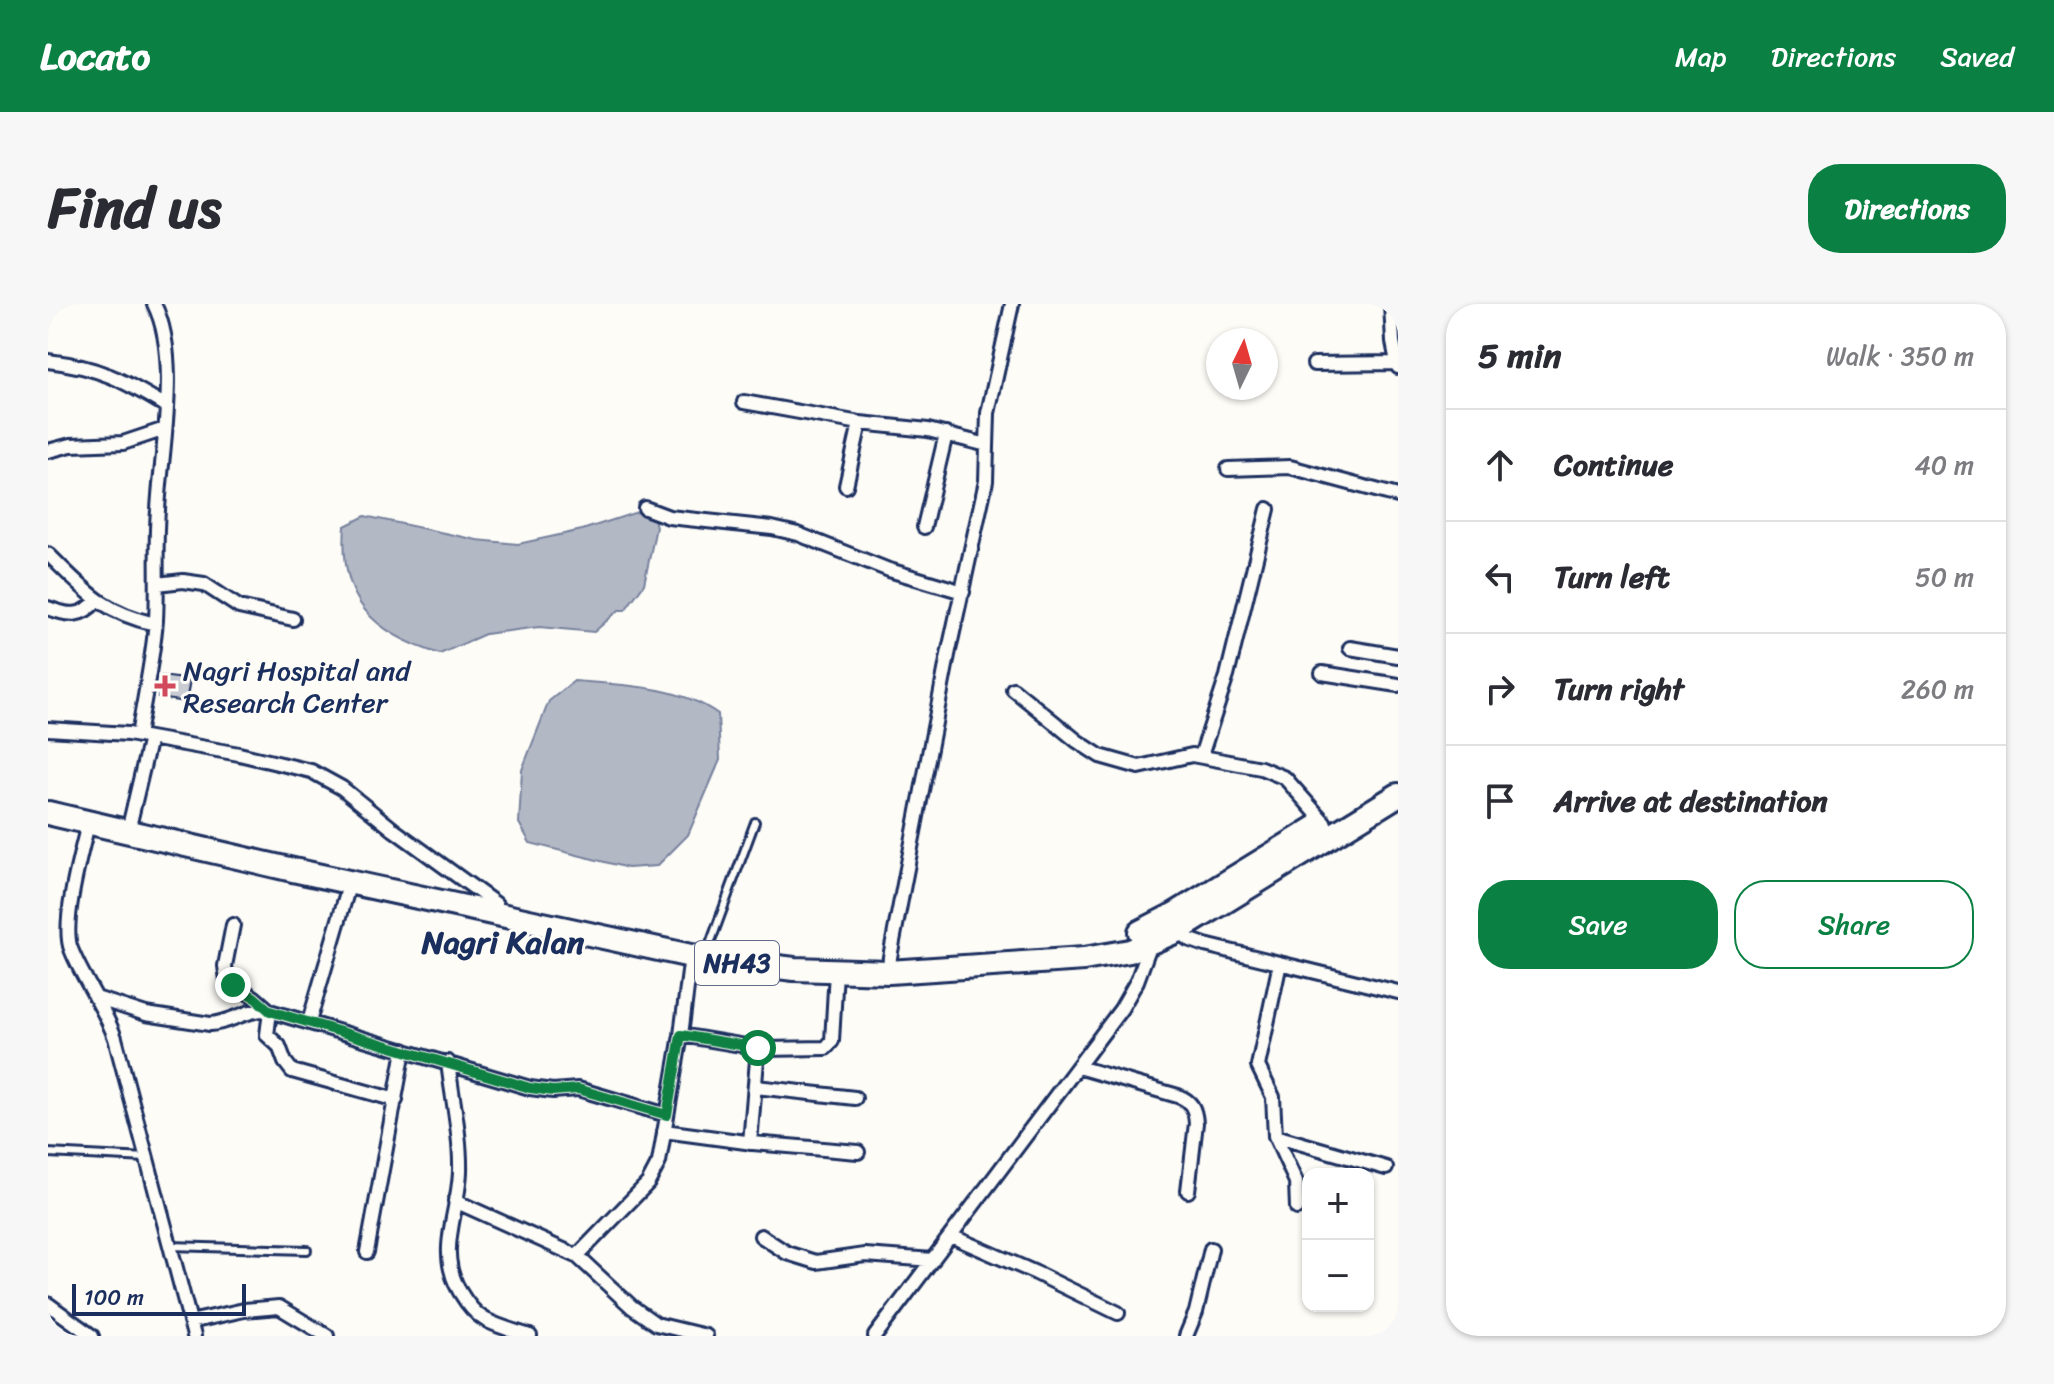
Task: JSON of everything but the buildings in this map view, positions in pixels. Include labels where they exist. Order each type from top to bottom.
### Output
[{"type":"highway","name":"NH43","points":[[129,827],[586,923],[701,950],[745,964],[836,971],[1101,943],[1132,934],[1175,914],[1398,778]]},
{"type":"highway","name":"NH43","points":[[48,804],[350,882],[701,950],[800,954],[890,965],[1084,959],[1130,951],[1177,931],[1398,795]]},
{"type":"highway","name":"NH43","points":[[48,813],[90,817]]},
{"type":"street","points":[[129,827],[144,737],[155,624],[158,512],[168,373],[162,311],[154,304]]},
{"type":"street","points":[[890,965],[948,655],[986,481],[988,413],[1012,304]]},
{"type":"street","points":[[1314,364],[1397,365],[1391,304]]},
{"type":"street","points":[[48,361],[93,368],[166,406]]},
{"type":"street","points":[[744,402],[860,423],[946,434],[987,445]]},
{"type":"street","points":[[846,486],[860,423]]},
{"type":"street","points":[[48,451],[71,445],[123,443],[165,429]]},
{"type":"street","points":[[924,527],[946,434]]},
{"type":"street","points":[[1228,469],[1290,467],[1398,496]]},
{"type":"street","points":[[645,508],[669,517],[772,528],[798,534],[889,570],[963,592]]},
{"type":"street","points":[[1201,756],[1227,676],[1268,509]]},
{"type":"street","points":[[48,554],[97,600],[126,617],[155,624]]},
{"type":"street","points":[[157,584],[183,581],[204,584],[239,607],[293,619]]},
{"type":"street","points":[[48,608],[80,613],[87,611],[97,600]]},
{"type":"street","points":[[1350,648],[1398,656]]},
{"type":"street","points":[[1322,673],[1398,685]]},
{"type":"street","points":[[1013,689],[1100,756],[1139,767],[1192,755],[1240,763],[1285,778],[1324,822]]},
{"type":"street","points":[[48,729],[144,737],[239,754],[319,775],[342,788],[496,904]]},
{"type":"street","points":[[90,817],[69,914],[68,937],[115,1038],[194,1336]]},
{"type":"street","points":[[309,1022],[350,882]]},
{"type":"street","points":[[233,925],[225,966],[227,980],[270,1011]]},
{"type":"street","points":[[1177,931],[1205,945],[1398,992]]},
{"type":"street","points":[[875,1336],[1121,1009],[1137,981],[1151,943]]},
{"type":"street","points":[[577,1256],[648,1183],[659,1162],[681,1035],[701,950]]},
{"type":"street","points":[[1280,963],[1258,1066],[1273,1097],[1275,1136],[1296,1182],[1297,1208]]},
{"type":"street","points":[[681,1035],[758,1048],[830,1046],[836,971]]},
{"type":"street","points":[[99,999],[146,1014],[210,1024],[258,1009],[270,1011],[541,1091],[578,1089],[667,1115]]},
{"type":"street","points":[[270,1011],[267,1035],[279,1046],[292,1071],[396,1100]]},
{"type":"street","points":[[750,1143],[758,1048]]},
{"type":"street","points":[[367,1252],[404,1050]]},
{"type":"street","points":[[448,1062],[460,1175],[448,1248],[450,1273],[477,1314],[486,1321],[530,1336]]},
{"type":"street","points":[[1078,1067],[1178,1096],[1191,1103],[1196,1123],[1188,1191]]},
{"type":"street","points":[[756,1087],[855,1098]]},
{"type":"street","points":[[664,1131],[750,1143],[858,1152]]},
{"type":"street","points":[[1275,1136],[1386,1168]]},
{"type":"street","points":[[455,1201],[577,1256],[659,1330],[706,1336]]},
{"type":"street","points":[[761,1236],[787,1253],[816,1262],[865,1255],[933,1260]]},
{"type":"street","points":[[951,1236],[1118,1313]]},
{"type":"street","points":[[1186,1336],[1196,1312],[1211,1249]]},
{"type":"street","points":[[48,1304],[92,1336]]},
{"type":"street","points":[[190,1322],[244,1310],[279,1307],[327,1336]]},
{"type":"lane","points":[[701,950],[755,822]]},
{"type":"lane","points":[[48,1153],[147,1158]]},
{"type":"lane","points":[[170,1246],[307,1250]]},
{"type":"shaded area","points":[[637,512],[654,518],[656,527],[644,584],[625,610],[619,610],[594,632],[539,627],[485,634],[440,654],[416,646],[378,624],[354,593],[348,574],[345,526],[365,516],[477,540],[518,544],[582,530]]},
{"type":"shaded area","points":[[574,681],[668,692],[702,704],[718,714],[720,760],[688,835],[657,866],[628,868],[530,843],[519,823],[522,770],[549,701]]},
{"type":"place","name":"Nagri Hospital and Research Center","points":[[165,686]]},
{"type":"district","name":"Nagri Kalan","points":[[503,942]]},
{"type":"route","points":[[233,985],[270,1011],[541,1091],[578,1089],[667,1115],[681,1035],[758,1048]]}]
